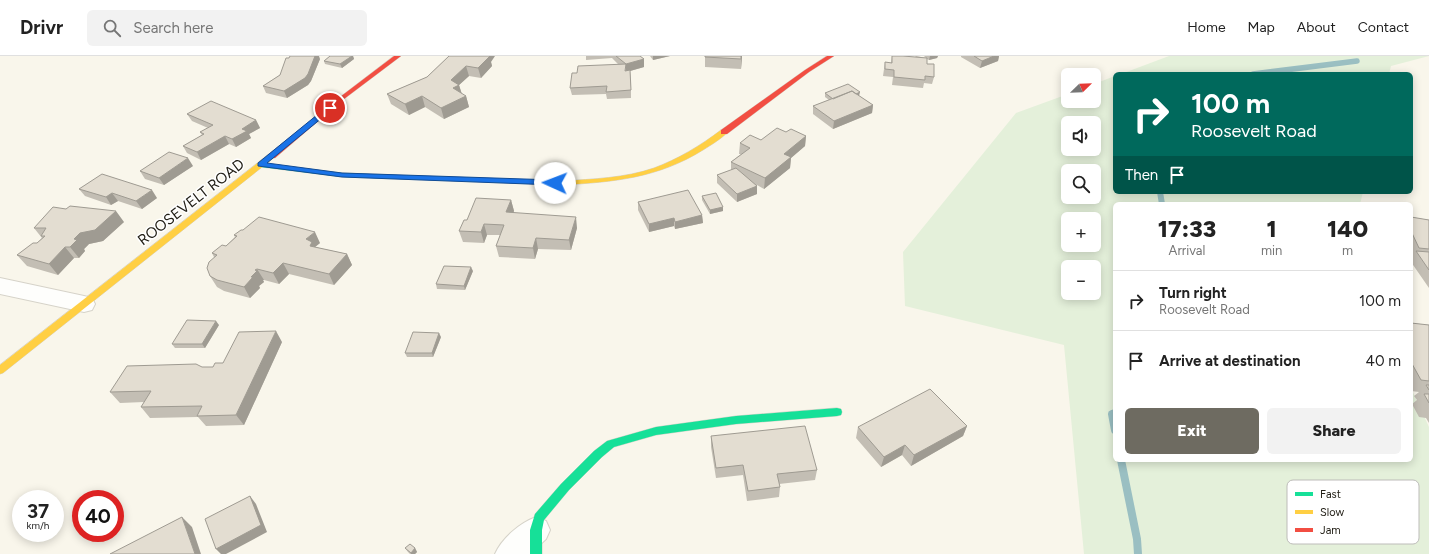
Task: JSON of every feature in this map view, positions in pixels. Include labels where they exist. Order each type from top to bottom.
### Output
[{"type":"street","name":"ROOSEVELT ROAD","points":[[0,370],[261,165],[342,98],[398,56]]},
{"type":"street","points":[[261,165],[342,175],[555,183],[602,180],[645,174],[669,164],[706,145],[807,71],[830,56]]},
{"type":"street","points":[[0,286],[84,304]]},
{"type":"street","points":[[509,554],[536,542],[539,518],[546,508],[593,459],[610,444],[656,431],[736,420],[837,412]]},
{"type":"green space","points":[[1169,56],[1429,56],[1391,66],[1390,72],[1126,72]]},
{"type":"green space","points":[[1113,77],[1113,194],[1362,194],[1360,202],[1113,202],[1113,462],[1413,462],[1413,392],[1429,427],[1429,554],[1084,554],[1064,345],[905,306],[903,252],[1016,113],[1061,97],[1061,108],[1101,108],[1101,81]]},
{"type":"building","points":[[290,56],[315,56],[305,78],[284,91],[263,86],[280,75],[286,58],[289,58]]},
{"type":"building","points":[[330,56],[352,56],[340,64],[324,61]]},
{"type":"building","points":[[449,56],[490,56],[478,68],[466,66],[451,80],[459,85],[453,88],[466,96],[441,108],[422,96],[405,104],[387,94],[427,77]]},
{"type":"building","points":[[616,56],[640,56],[644,59],[626,64]]},
{"type":"building","points":[[741,56],[741,59],[705,57]]},
{"type":"building","points":[[892,56],[927,58],[927,64],[934,64],[934,77],[925,76],[925,80],[894,77],[894,70],[885,69],[885,62],[892,63]]},
{"type":"building","points":[[974,56],[994,56],[982,61]]},
{"type":"building","points":[[626,64],[625,71],[630,70],[631,90],[606,92],[607,86],[570,88],[572,73],[577,73],[578,66]]},
{"type":"building","points":[[848,84],[860,92],[856,94],[852,91],[833,99],[825,93]]},
{"type":"building","points":[[852,91],[873,105],[834,121],[813,106]]},
{"type":"building","points":[[211,101],[256,120],[242,129],[247,131],[232,139],[225,136],[197,152],[183,146],[204,134],[200,132],[213,125],[187,114]]},
{"type":"building","points":[[777,128],[786,132],[791,129],[806,136],[784,154],[791,157],[765,178],[731,162],[750,148],[740,143],[750,135],[761,140]]},
{"type":"building","points":[[169,152],[188,158],[159,178],[140,171]]},
{"type":"building","points":[[736,168],[757,186],[737,194],[717,175]]},
{"type":"building","points":[[102,174],[152,190],[136,201],[112,193],[106,197],[79,189]]},
{"type":"building","points":[[688,190],[702,215],[675,222],[674,218],[649,224],[638,202]]},
{"type":"building","points":[[716,193],[723,207],[710,210],[702,196]]},
{"type":"building","points":[[476,198],[511,200],[506,212],[576,217],[569,240],[536,238],[533,248],[496,246],[504,225],[484,224],[481,232],[459,231],[464,220],[467,220]]},
{"type":"building","points":[[70,206],[116,211],[95,230],[80,233],[74,239],[77,240],[70,247],[65,247],[49,264],[17,255],[33,243],[37,243],[45,236],[41,236],[46,228],[34,228],[53,207],[66,209]]},
{"type":"building","points":[[259,217],[315,232],[306,239],[312,242],[310,246],[347,254],[329,274],[283,263],[273,273],[257,269],[255,270],[257,271],[244,287],[217,280],[210,276],[207,268],[209,262],[217,255],[212,253],[222,245],[226,246],[237,236],[234,235],[243,230]]},
{"type":"building","points":[[1413,217],[1429,220],[1429,249],[1419,248],[1413,235]]},
{"type":"building","points":[[1416,251],[1429,252],[1429,270]]},
{"type":"building","points":[[444,266],[471,267],[464,286],[436,284]]},
{"type":"building","points":[[187,320],[216,321],[202,344],[172,344]]},
{"type":"building","points":[[1413,323],[1429,325],[1429,381],[1421,380],[1413,366]]},
{"type":"building","points":[[276,331],[236,415],[197,416],[202,406],[141,407],[151,391],[110,392],[127,366],[196,364],[202,367],[213,367],[215,363],[223,363],[239,332]]},
{"type":"building","points":[[413,332],[439,333],[432,353],[405,353]]},
{"type":"building","points":[[930,389],[967,426],[914,455],[905,445],[884,457],[858,427]]},
{"type":"building","points":[[1424,394],[1429,394],[1429,403]]},
{"type":"building","points":[[805,426],[817,470],[777,474],[780,487],[748,491],[743,465],[716,468],[711,436]]},
{"type":"building","points":[[250,496],[261,525],[216,549],[205,519]]},
{"type":"building","points":[[182,517],[195,554],[110,554]]},
{"type":"building","points":[[410,544],[415,548],[411,553],[405,548]]},
{"type":"waterway","points":[[1269,72],[1357,61]]},
{"type":"waterway","points":[[1160,194],[1162,202]]},
{"type":"waterway","points":[[1113,414],[1113,419]]},
{"type":"waterway","points":[[1121,462],[1137,539],[1138,554]]},
{"type":"traffic: fast","points":[[261,165],[342,175],[562,183]]},
{"type":"traffic: fast","points":[[536,554],[536,530],[539,518],[565,487],[598,454],[611,444],[656,431],[736,420],[837,412]]},
{"type":"traffic: slow","points":[[562,183],[614,179],[655,170],[666,166],[706,145],[724,132]]},
{"type":"traffic: slow","points":[[0,370],[272,156]]},
{"type":"traffic: jam","points":[[272,156],[342,98],[398,56]]},
{"type":"traffic: jam","points":[[724,132],[807,71],[831,56]]},
{"type":"route","points":[[330,108],[261,165],[342,175],[555,183]]}]
